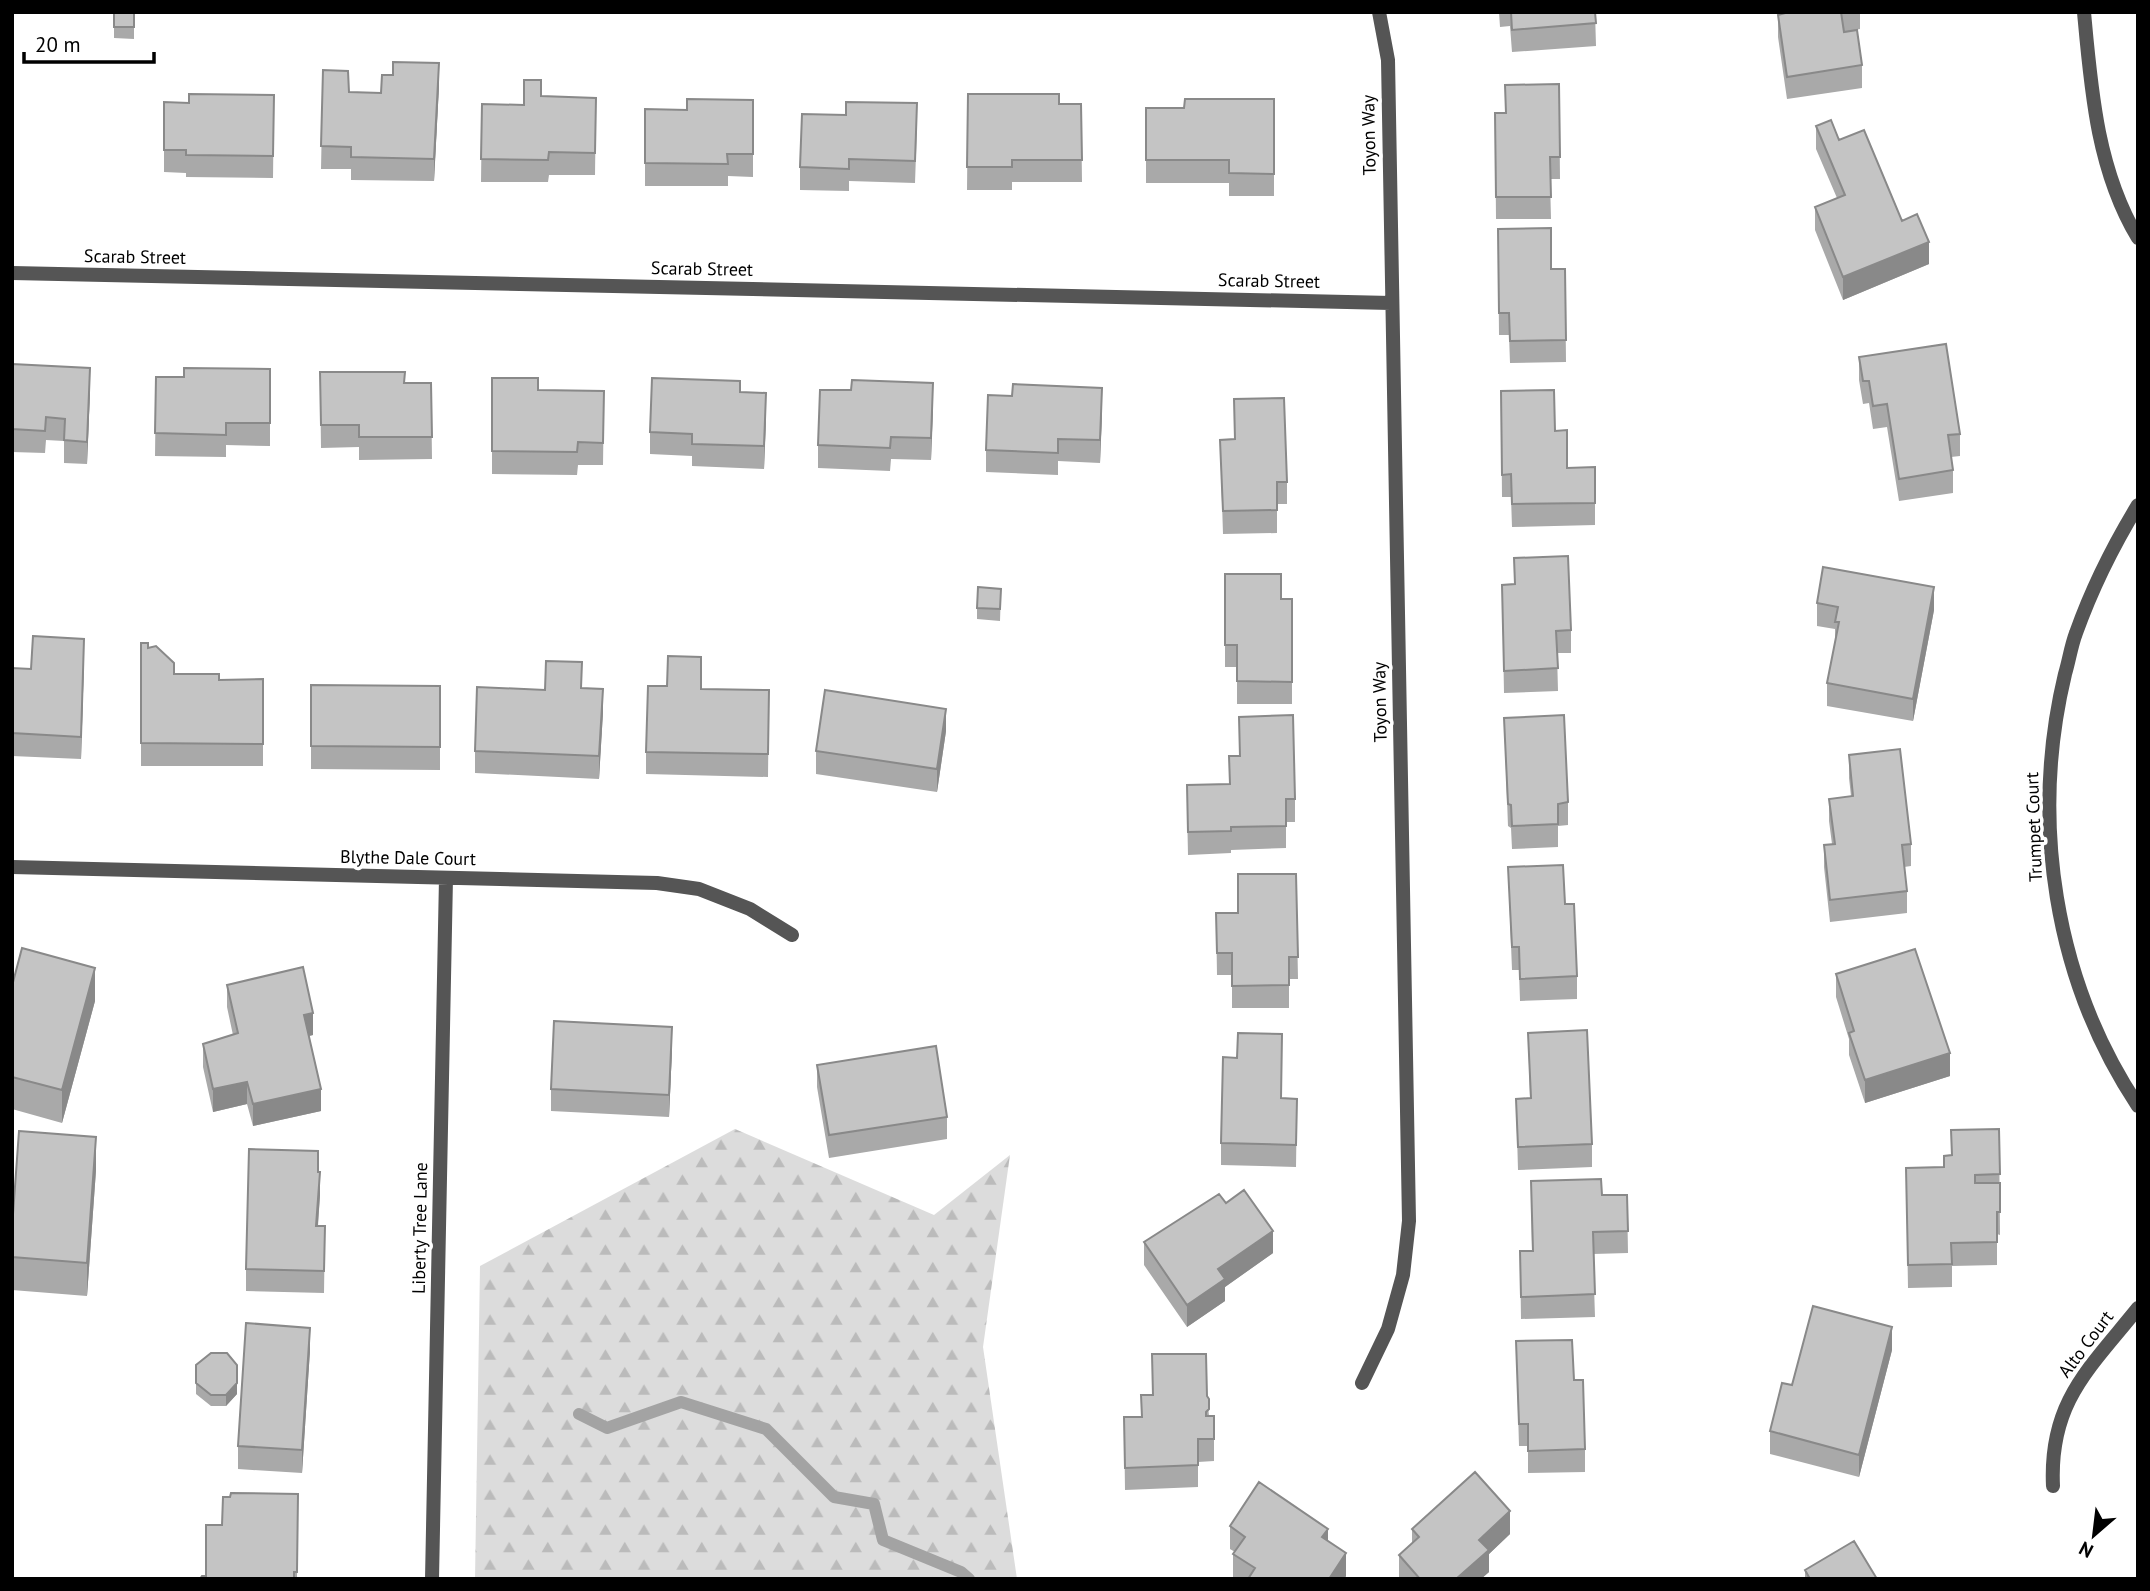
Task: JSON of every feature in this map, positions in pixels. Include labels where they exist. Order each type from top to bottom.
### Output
[{"type":"street","name":"Toyon Way","points":[[1362,1383],[1388,1329],[1403,1275],[1409,1221],[1388,60],[1378,12]]},
{"type":"street","points":[[2084,12],[2093,108],[2107,166],[2138,238]]},
{"type":"street","name":"Scarab Street","points":[[12,273],[1391,303]]},
{"type":"street","name":"Trumpet Court","points":[[2138,505],[2106,559],[2075,635],[2056,712],[2048,786],[2051,863],[2064,936],[2087,1010],[2121,1080],[2138,1106]]},
{"type":"street","name":"Blythe Dale Court","points":[[12,867],[657,883],[688,888],[750,909],[792,935]]},
{"type":"street","name":"Liberty Tree Lane","points":[[432,1579],[446,878]]},
{"type":"street","name":"Alto Court","points":[[2053,1486],[2052,1461],[2060,1419],[2076,1384],[2138,1308]]},
{"type":"green space","points":[[735,1129],[934,1215],[1010,1155],[983,1347],[1017,1579],[475,1579],[480,1266]]},
{"type":"building","points":[[114,12],[134,12],[134,27],[114,27]]},
{"type":"building","points":[[1511,12],[1595,12],[1596,23],[1512,30]]},
{"type":"building","points":[[1789,12],[1841,12],[1844,32],[1857,30],[1862,65],[1787,77],[1778,15]]},
{"type":"building","points":[[393,62],[439,63],[434,159],[351,157],[351,147],[321,146],[323,70],[348,71],[349,92],[381,93],[382,75],[393,75]]},
{"type":"building","points":[[524,80],[541,80],[541,96],[596,98],[595,153],[549,152],[548,160],[481,159],[482,104],[524,105]]},
{"type":"building","points":[[1559,84],[1560,157],[1550,157],[1551,197],[1496,197],[1495,113],[1506,113],[1505,85]]},
{"type":"building","points":[[189,94],[274,95],[273,156],[186,155],[186,150],[164,150],[164,102],[189,103]]},
{"type":"building","points":[[968,94],[1059,94],[1059,104],[1081,104],[1082,160],[1012,160],[1012,167],[967,167]]},
{"type":"building","points":[[687,99],[753,100],[753,154],[727,154],[728,164],[645,163],[645,109],[687,110]]},
{"type":"building","points":[[1185,99],[1274,99],[1274,174],[1229,173],[1229,160],[1146,160],[1146,108],[1184,108]]},
{"type":"building","points":[[846,102],[917,103],[915,161],[849,159],[849,169],[800,167],[802,114],[846,115]]},
{"type":"building","points":[[1831,120],[1839,140],[1864,130],[1902,221],[1917,214],[1929,242],[1843,277],[1815,207],[1845,195],[1816,126]]},
{"type":"building","points":[[1551,228],[1551,269],[1565,269],[1566,340],[1510,341],[1509,313],[1499,313],[1498,229]]},
{"type":"building","points":[[1946,344],[1960,434],[1948,435],[1953,470],[1899,479],[1887,404],[1873,406],[1869,381],[1863,381],[1859,357]]},
{"type":"building","points":[[12,364],[90,368],[87,442],[64,440],[65,419],[46,417],[45,431],[12,429]]},
{"type":"building","points":[[184,368],[270,369],[270,423],[226,423],[226,435],[155,433],[156,377],[184,377]]},
{"type":"building","points":[[320,372],[405,372],[404,383],[431,383],[432,437],[359,437],[359,425],[321,425]]},
{"type":"building","points":[[492,378],[538,378],[538,390],[604,391],[603,443],[578,442],[577,452],[492,451]]},
{"type":"building","points":[[652,378],[740,381],[740,392],[766,393],[764,446],[692,444],[692,434],[650,432]]},
{"type":"building","points":[[852,380],[933,383],[931,438],[891,437],[890,448],[818,445],[820,390],[851,390]]},
{"type":"building","points":[[1013,384],[1102,388],[1100,440],[1058,439],[1058,453],[986,450],[988,395],[1012,396]]},
{"type":"building","points":[[1554,390],[1555,431],[1567,430],[1567,468],[1595,467],[1595,503],[1512,504],[1511,474],[1502,475],[1501,391]]},
{"type":"building","points":[[1284,398],[1287,482],[1277,482],[1277,510],[1223,511],[1220,440],[1235,439],[1234,399]]},
{"type":"building","points":[[1568,556],[1571,630],[1556,631],[1558,668],[1504,671],[1502,585],[1515,584],[1514,558]]},
{"type":"building","points":[[1823,567],[1934,587],[1913,699],[1827,683],[1839,622],[1835,622],[1838,607],[1817,603]]},
{"type":"building","points":[[1225,574],[1281,574],[1281,599],[1292,599],[1292,682],[1237,681],[1237,645],[1225,645]]},
{"type":"building","points":[[978,587],[1001,589],[1000,609],[977,608]]},
{"type":"building","points":[[33,636],[84,639],[81,737],[12,733],[12,668],[31,669]]},
{"type":"building","points":[[141,643],[148,643],[148,648],[156,646],[174,663],[174,674],[219,674],[219,680],[263,679],[263,744],[141,743]]},
{"type":"building","points":[[668,656],[701,657],[701,689],[769,690],[768,754],[646,752],[648,686],[667,686]]},
{"type":"building","points":[[546,661],[582,662],[581,688],[603,689],[599,756],[475,751],[477,687],[545,690]]},
{"type":"building","points":[[311,685],[440,686],[440,747],[311,746]]},
{"type":"building","points":[[825,690],[946,709],[937,769],[816,751]]},
{"type":"building","points":[[1293,715],[1295,799],[1286,799],[1286,826],[1231,827],[1231,831],[1188,832],[1187,785],[1230,784],[1229,756],[1240,756],[1239,717]]},
{"type":"building","points":[[1564,715],[1568,802],[1558,804],[1558,824],[1512,826],[1511,805],[1508,804],[1504,718]]},
{"type":"building","points":[[1900,749],[1911,844],[1902,845],[1907,891],[1830,900],[1824,845],[1835,844],[1829,799],[1853,796],[1849,755]]},
{"type":"building","points":[[1563,865],[1565,904],[1574,904],[1577,976],[1520,979],[1519,947],[1512,947],[1508,867]]},
{"type":"building","points":[[1238,874],[1296,874],[1298,957],[1289,957],[1289,985],[1232,986],[1232,953],[1217,953],[1216,913],[1238,913]]},
{"type":"building","points":[[22,948],[95,968],[62,1090],[12,1077],[12,986]]},
{"type":"building","points":[[1915,949],[1950,1053],[1865,1080],[1849,1033],[1854,1031],[1836,974]]},
{"type":"building","points":[[303,967],[313,1013],[304,1015],[321,1089],[253,1104],[247,1082],[213,1089],[203,1044],[238,1033],[227,985]]},
{"type":"building","points":[[554,1021],[672,1027],[669,1095],[551,1089]]},
{"type":"building","points":[[1587,1030],[1592,1144],[1518,1147],[1516,1099],[1531,1098],[1528,1033]]},
{"type":"building","points":[[1238,1033],[1282,1034],[1281,1098],[1297,1099],[1296,1145],[1221,1143],[1223,1057],[1237,1058]]},
{"type":"building","points":[[936,1046],[947,1117],[829,1135],[817,1065]]},
{"type":"building","points":[[1999,1129],[2000,1174],[1975,1175],[1975,1183],[2000,1183],[1997,1242],[1951,1243],[1952,1264],[1908,1265],[1906,1168],[1944,1167],[1944,1156],[1952,1155],[1951,1130]]},
{"type":"building","points":[[19,1131],[96,1137],[87,1263],[12,1257]]},
{"type":"building","points":[[249,1149],[318,1151],[320,1172],[316,1226],[325,1226],[324,1271],[246,1269]]},
{"type":"building","points":[[1601,1179],[1602,1195],[1627,1195],[1628,1231],[1593,1232],[1595,1294],[1521,1297],[1520,1251],[1533,1251],[1531,1181]]},
{"type":"building","points":[[1244,1190],[1273,1231],[1218,1269],[1225,1279],[1187,1305],[1144,1242],[1219,1194],[1226,1203]]},
{"type":"building","points":[[1813,1306],[1892,1327],[1859,1455],[1770,1431],[1782,1383],[1792,1385]]},
{"type":"building","points":[[246,1323],[310,1328],[302,1450],[238,1446]]},
{"type":"building","points":[[1572,1340],[1574,1380],[1583,1380],[1585,1449],[1528,1451],[1528,1424],[1519,1424],[1516,1341]]},
{"type":"building","points":[[211,1353],[227,1353],[237,1365],[237,1383],[226,1395],[211,1395],[196,1383],[196,1365]]},
{"type":"building","points":[[1152,1354],[1206,1354],[1209,1409],[1206,1416],[1214,1416],[1214,1439],[1198,1439],[1198,1465],[1125,1468],[1124,1417],[1142,1417],[1141,1395],[1153,1395]]},
{"type":"building","points":[[1475,1472],[1510,1511],[1479,1540],[1489,1550],[1456,1579],[1420,1579],[1399,1555],[1419,1537],[1412,1529]]},
{"type":"building","points":[[1259,1482],[1328,1529],[1322,1537],[1346,1553],[1329,1579],[1248,1579],[1255,1568],[1233,1554],[1245,1537],[1230,1526]]},
{"type":"building","points":[[231,1493],[298,1494],[297,1572],[294,1572],[294,1579],[200,1579],[206,1576],[206,1525],[222,1525],[223,1497],[230,1497]]},
{"type":"building","points":[[1854,1541],[1877,1579],[1810,1579],[1805,1570]]},
{"type":"waterway","points":[[579,1414],[607,1428],[681,1402],[766,1429],[834,1497],[874,1504],[883,1540],[961,1572],[969,1579]]}]
